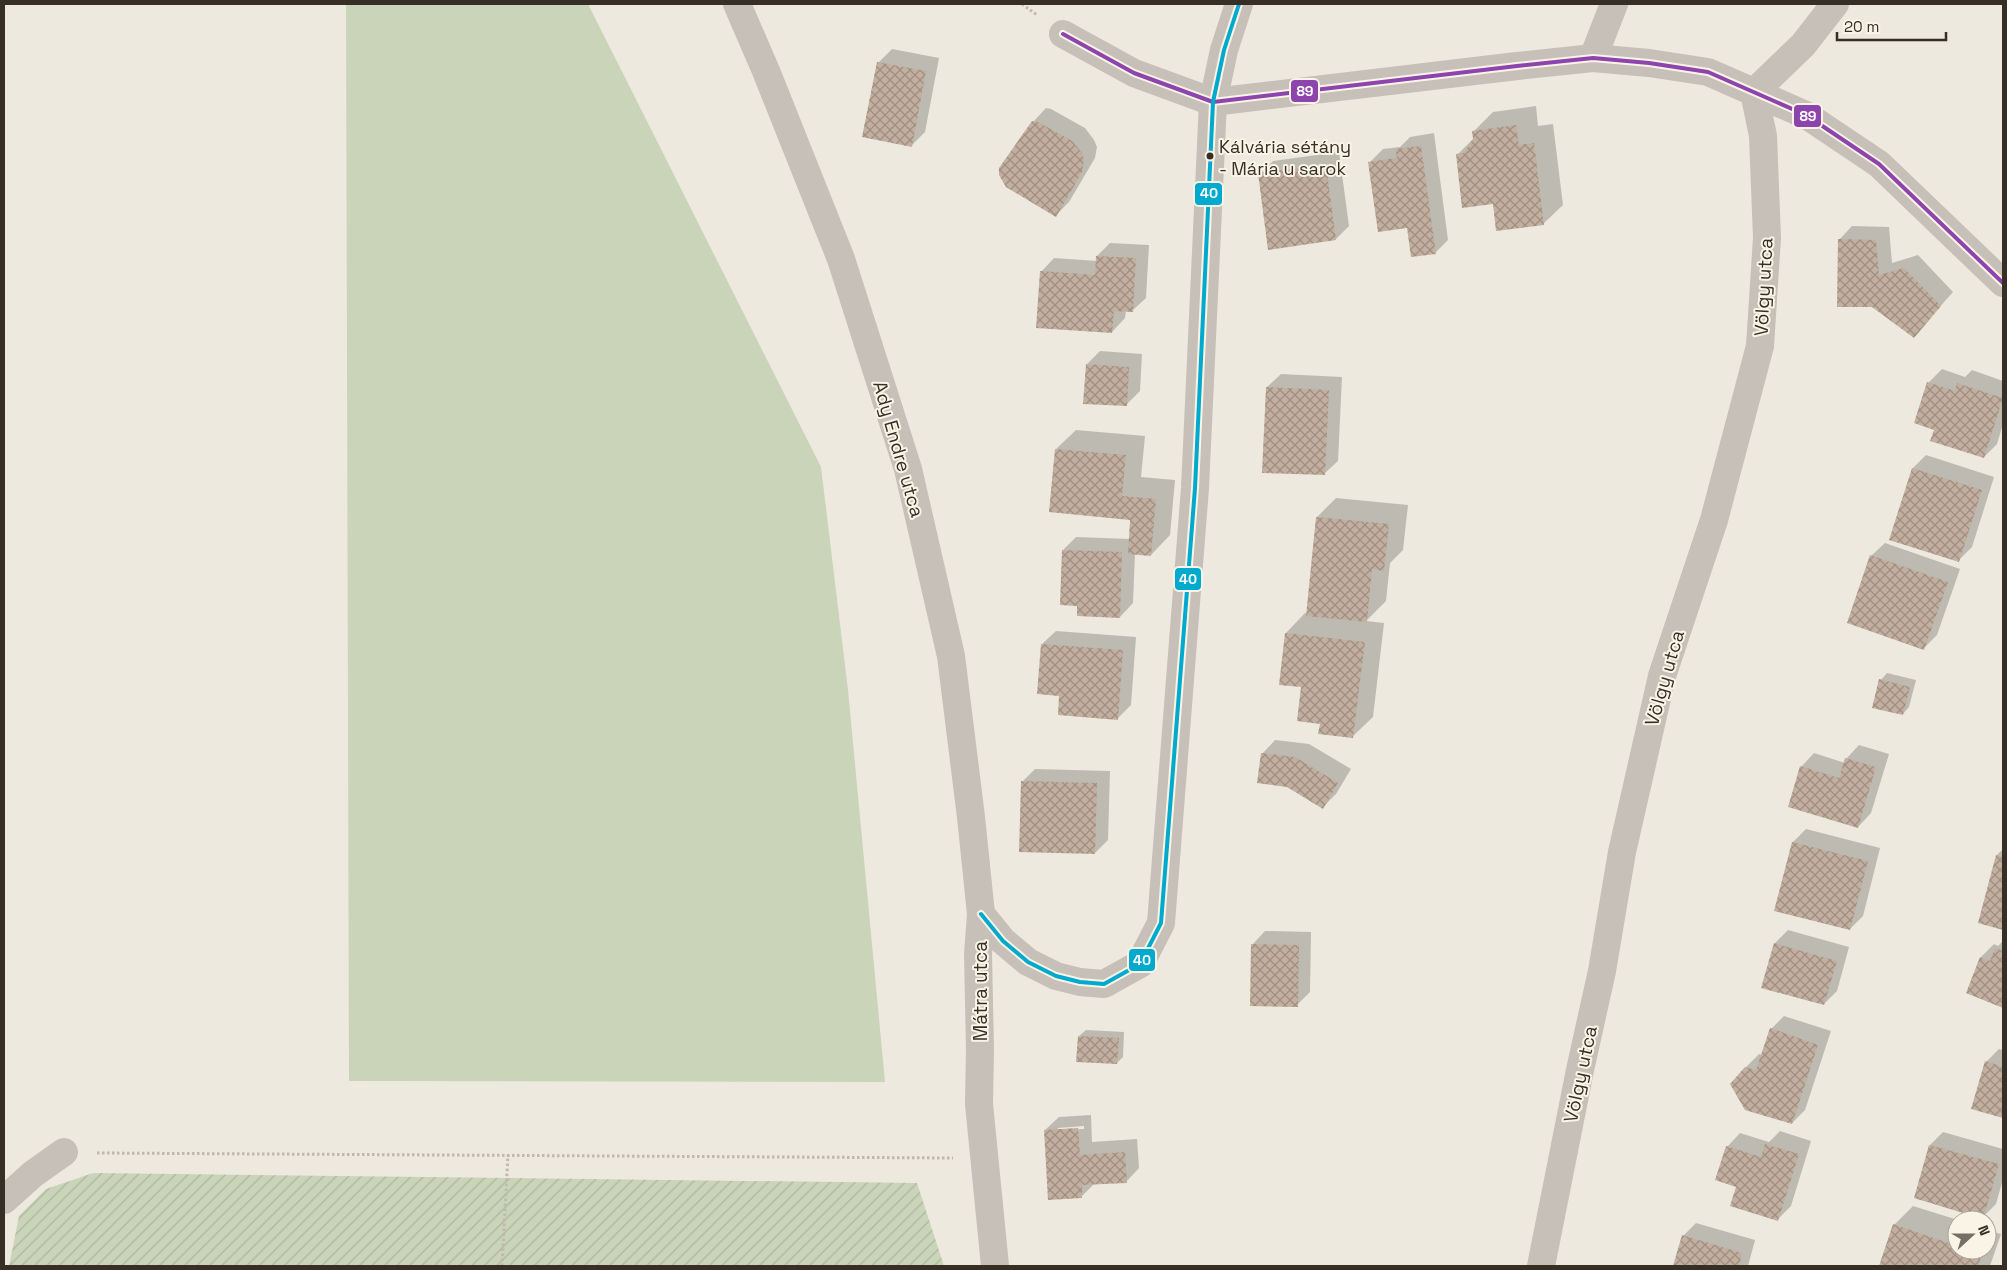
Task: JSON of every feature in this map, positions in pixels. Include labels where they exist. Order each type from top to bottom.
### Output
[{"type":"street","name":"Ady Endre utca","points":[[737,4],[766,71],[841,259],[908,469],[951,656],[972,817],[981,914]]},
{"type":"street","name":"Mátra utca","points":[[981,914],[1003,941],[1028,962],[1056,976],[1080,982],[1104,984],[1140,964],[1161,923],[1195,488],[1213,102],[1224,50],[1239,4]]},
{"type":"street","points":[[1592,58],[1614,4]]},
{"type":"street","points":[[1754,92],[1803,45],[1835,4]]},
{"type":"street","points":[[1063,34],[1134,73],[1213,102],[1592,58],[1650,63],[1708,72],[1806,115],[1879,164],[2003,283]]},
{"type":"street","name":"Völgy utca","points":[[1541,1266],[1602,971],[1622,852],[1662,676],[1714,520],[1760,346],[1767,238],[1762,136],[1754,92]]},
{"type":"street","name":"Mátra utca","points":[[981,914],[978,954],[979,1104],[995,1266]]},
{"type":"street","points":[[4,1200],[33,1174],[64,1152]]},
{"type":"path","points":[[64,1152],[983,1158]]},
{"type":"path","points":[[502,1266],[508,1155]]},
{"type":"green space","points":[[346,4],[588,4],[821,467],[848,690],[885,1082],[349,1081]]},
{"type":"green space","points":[[93,1173],[917,1183],[944,1266],[9,1266],[19,1216],[46,1189]]},
{"type":"building","points":[[877,62],[926,71],[912,147],[862,137]]},
{"type":"building","points":[[1032,121],[1038,122],[1072,141],[1082,153],[1084,160],[1082,172],[1056,217],[1006,187],[999,175],[999,168]]},
{"type":"building","points":[[1516,125],[1519,145],[1534,143],[1544,225],[1496,231],[1493,204],[1462,208],[1456,154],[1464,153],[1473,139],[1472,131]]},
{"type":"building","points":[[1421,146],[1436,254],[1411,257],[1407,228],[1378,232],[1368,162],[1397,158],[1395,149]]},
{"type":"building","points":[[1326,165],[1336,240],[1268,250],[1258,173]]},
{"type":"building","points":[[1838,239],[1876,240],[1879,275],[1904,268],[1941,306],[1914,338],[1872,307],[1837,307]]},
{"type":"building","points":[[1096,256],[1136,258],[1133,312],[1114,311],[1112,333],[1036,328],[1040,271],[1095,275]]},
{"type":"building","points":[[1086,364],[1129,367],[1127,406],[1083,404]]},
{"type":"building","points":[[1927,382],[1955,391],[1957,383],[2003,398],[1984,458],[1930,441],[1934,430],[1914,423]]},
{"type":"building","points":[[1266,387],[1329,390],[1325,475],[1262,473]]},
{"type":"building","points":[[1055,449],[1126,455],[1122,496],[1156,499],[1151,556],[1128,554],[1130,520],[1049,512]]},
{"type":"building","points":[[1912,468],[1982,490],[1959,562],[1889,540]]},
{"type":"building","points":[[1316,517],[1389,524],[1384,571],[1372,569],[1367,622],[1306,616]]},
{"type":"building","points":[[1062,550],[1122,552],[1120,618],[1077,616],[1077,606],[1060,605]]},
{"type":"building","points":[[1870,555],[1948,582],[1924,650],[1847,623]]},
{"type":"building","points":[[1285,633],[1365,642],[1353,738],[1318,734],[1320,724],[1297,721],[1301,687],[1279,685]]},
{"type":"building","points":[[1041,644],[1123,650],[1118,720],[1058,715],[1059,696],[1037,694]]},
{"type":"building","points":[[1879,679],[1910,687],[1903,715],[1872,708]]},
{"type":"building","points":[[1261,753],[1295,757],[1338,783],[1323,809],[1287,787],[1257,783]]},
{"type":"building","points":[[1845,758],[1876,767],[1858,828],[1788,807],[1800,766],[1839,778]]},
{"type":"building","points":[[1021,781],[1097,783],[1095,854],[1019,852]]},
{"type":"building","points":[[1792,842],[1868,861],[1850,930],[1774,911]]},
{"type":"building","points":[[1996,855],[2003,857],[2003,930],[1978,923]]},
{"type":"building","points":[[1774,943],[1837,961],[1824,1005],[1761,988]]},
{"type":"building","points":[[1251,944],[1299,945],[1298,1007],[1250,1006]]},
{"type":"building","points":[[1995,948],[2003,951],[2003,1008],[1966,993],[1980,957],[1990,961]]},
{"type":"building","points":[[1770,1028],[1818,1045],[1792,1124],[1745,1110],[1730,1084],[1745,1067],[1756,1070]]},
{"type":"building","points":[[1078,1036],[1119,1038],[1117,1064],[1076,1062]]},
{"type":"building","points":[[1985,1061],[2003,1067],[2003,1118],[1971,1109]]},
{"type":"building","points":[[1078,1128],[1080,1155],[1125,1152],[1127,1183],[1082,1185],[1082,1198],[1048,1200],[1044,1130]]},
{"type":"building","points":[[1765,1144],[1799,1154],[1778,1221],[1730,1206],[1736,1187],[1715,1180],[1726,1146],[1761,1157]]},
{"type":"building","points":[[1929,1145],[1999,1164],[1986,1210],[1953,1210],[1914,1198]]},
{"type":"building","points":[[1893,1224],[1947,1243],[1947,1260],[1980,1260],[1978,1266],[1879,1266]]},
{"type":"building","points":[[1682,1235],[1742,1253],[1739,1266],[1673,1266]]},
{"type":"transit line","name":"40","points":[[981,914],[1003,941],[1028,962],[1056,976],[1080,982],[1104,984],[1140,964],[1161,923],[1195,488],[1213,102],[1224,50],[1239,4]]},
{"type":"transit line","name":"89","points":[[1063,34],[1134,73],[1213,102],[1593,58],[1649,63],[1708,72],[1806,115],[1879,164],[2003,283]]},
{"type":"place","name":"Kálvária sétány - Mária u sarok","points":[[1210,156]]}]
